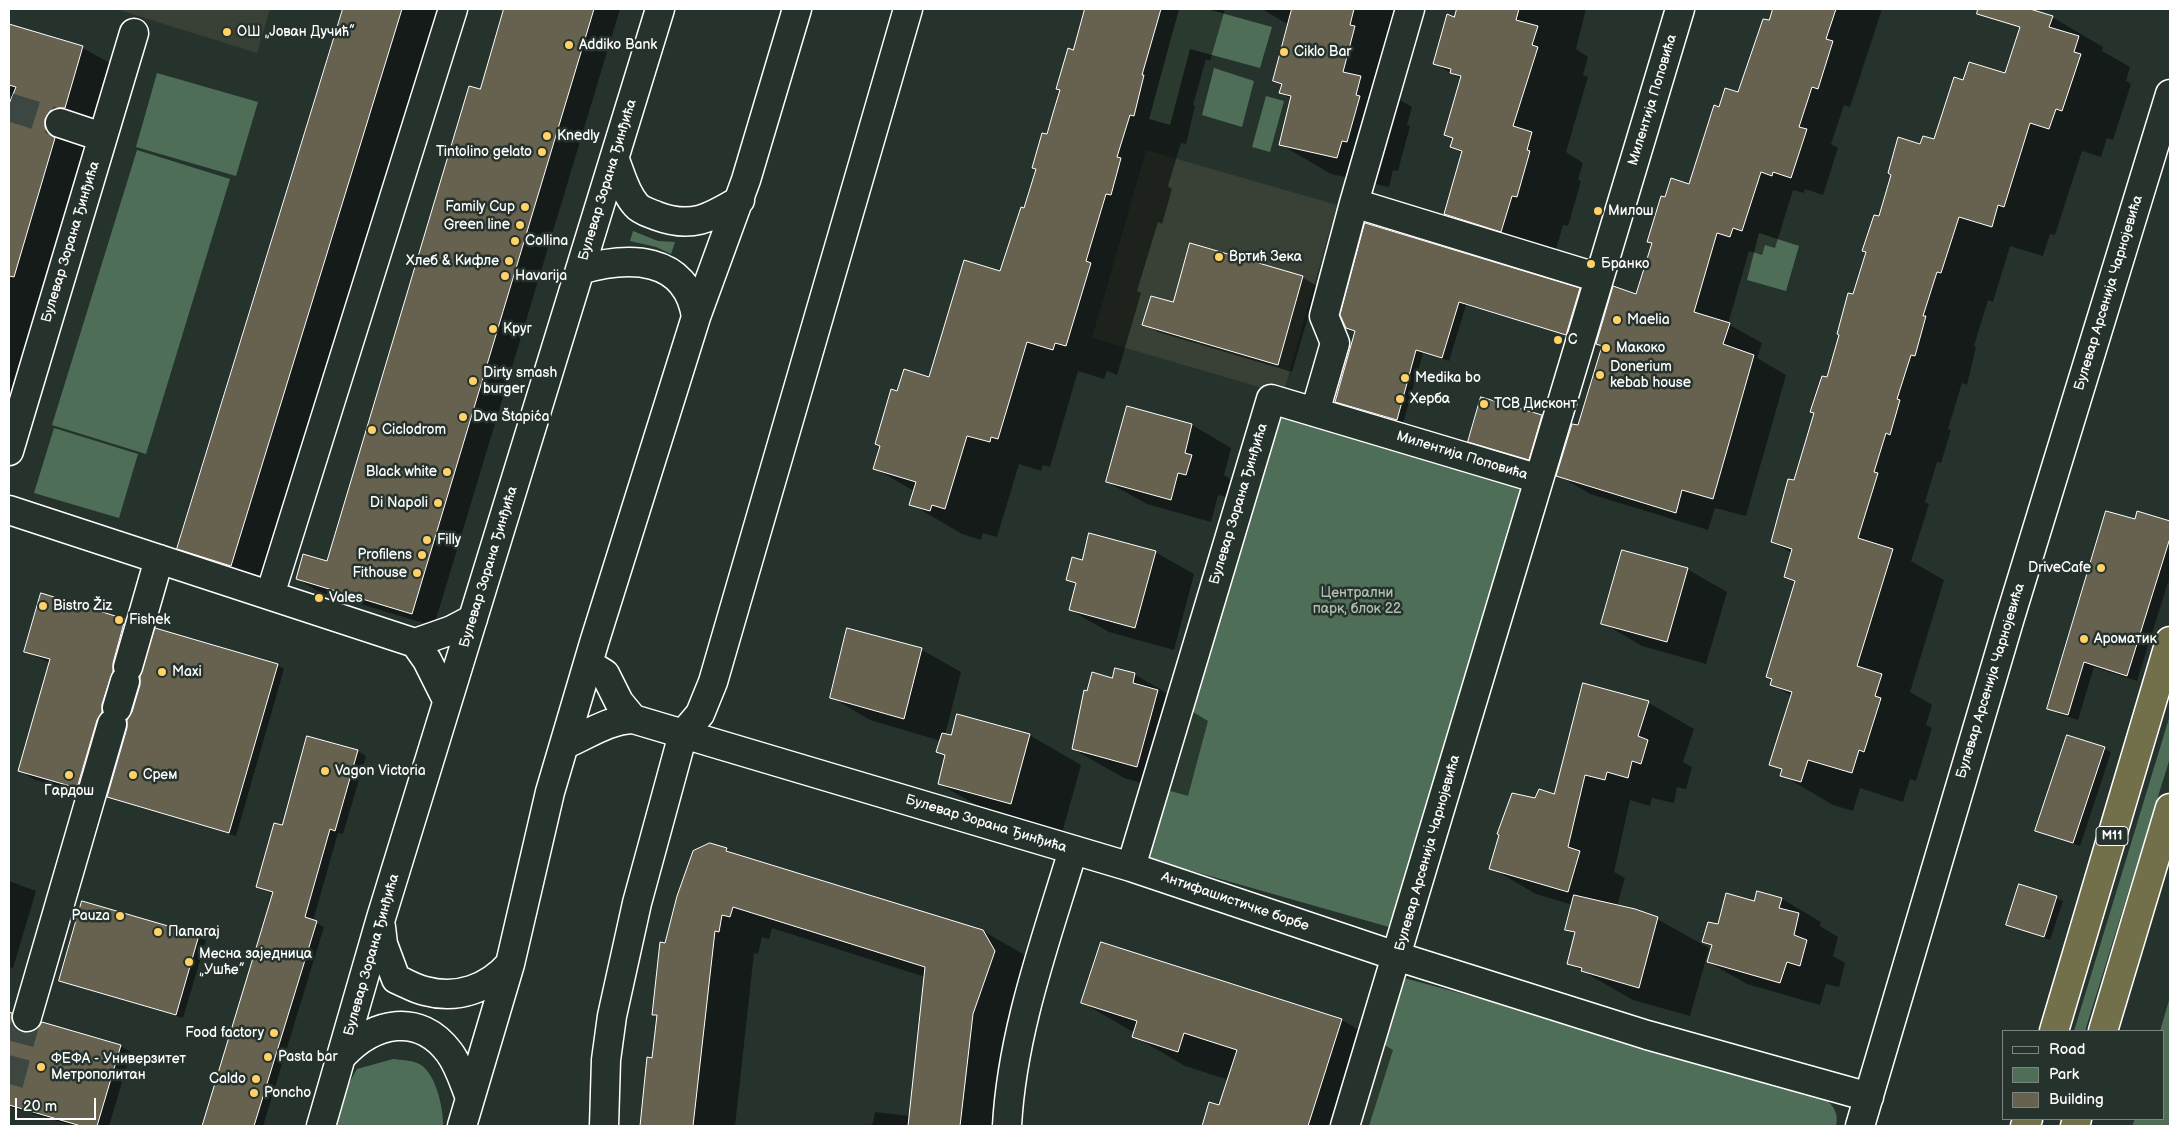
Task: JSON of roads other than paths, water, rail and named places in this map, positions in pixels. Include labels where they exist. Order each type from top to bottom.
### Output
[{"type":"highway","name":"M11","points":[[2054,1030],[2170,641]]},
{"type":"highway","points":[[2103,1030],[2170,808]]},
{"type":"street","points":[[270,595],[453,9]]},
{"type":"street","name":"Булевар Зорана Ђинђића","points":[[321,1126],[447,700],[660,9]]},
{"type":"street","points":[[462,1126],[510,964],[550,792],[696,317],[740,200],[798,9]]},
{"type":"street","points":[[604,1126],[606,1060],[622,965],[683,734],[700,714],[708,698],[908,9]]},
{"type":"street","points":[[1315,412],[1335,343],[1324,316],[1354,203],[1410,9]]},
{"type":"street","name":"Милентија Поповића","points":[[1271,399],[1539,479],[1680,9]]},
{"type":"street","name":"Булевар Зорана Ђинђића","points":[[9,451],[134,33]]},
{"type":"street","name":"Булевар Арсенија Чарнојевића","points":[[1860,1126],[1984,707],[2170,94]]},
{"type":"street","points":[[60,123],[102,137]]},
{"type":"street","points":[[615,160],[627,192],[637,207],[666,219],[680,222],[697,222],[711,217],[740,200]]},
{"type":"street","points":[[1354,203],[1599,278]]},
{"type":"street","points":[[580,270],[622,261],[646,262],[669,272],[687,289],[694,301],[696,317]]},
{"type":"street","name":"Булевар Зорана Ђинђића","points":[[1131,867],[1271,399]]},
{"type":"street","name":"Булевар Арсенија Чарнојевића","points":[[1539,479],[1396,956],[1647,1034],[1869,1097]]},
{"type":"street","points":[[9,510],[415,643],[428,660],[447,700]]},
{"type":"street","points":[[27,1017],[159,559]]},
{"type":"street","points":[[415,643],[452,630],[473,618]]},
{"type":"street","points":[[589,664],[605,674],[619,702],[633,719]]},
{"type":"street","points":[[566,744],[618,719],[633,719]]},
{"type":"street","name":"Булевар Зорана Ђинђића","points":[[633,719],[1073,850],[1015,1054],[1009,1093],[1007,1126]]},
{"type":"street","name":"Антифашистичке борбе","points":[[1073,850],[1131,867],[1396,956]]},
{"type":"street","points":[[381,918],[383,944],[396,979],[426,991],[451,994],[473,991],[486,986],[510,964]]},
{"type":"street","points":[[1345,1126],[1396,956]]},
{"type":"street","points":[[343,1055],[356,1041],[372,1032],[385,1027],[413,1027],[434,1036],[449,1052],[470,1098]]},
{"type":"tunnel","points":[[9,107],[60,123]]},
{"type":"tunnel","points":[[9,1084],[27,1017]]},
{"type":"place","name":"ОШ „Јован Дучић”","points":[[227,32]]},
{"type":"place","name":"Addiko Bank","points":[[569,45]]},
{"type":"place","name":"Ciklo Bar","points":[[1284,52]]},
{"type":"place","name":"Knedly","points":[[547,136]]},
{"type":"place","name":"Tintolino gelato","points":[[542,152]]},
{"type":"place","name":"Family Cup","points":[[525,207]]},
{"type":"place","name":"Милош","points":[[1598,211]]},
{"type":"place","name":"Green line","points":[[520,225]]},
{"type":"place","name":"Collina","points":[[515,241]]},
{"type":"place","name":"Вртић Зека","points":[[1219,257]]},
{"type":"place","name":"Хлеб & Кифле","points":[[509,261]]},
{"type":"place","name":"Бранко","points":[[1591,264]]},
{"type":"place","name":"Havarija","points":[[505,276]]},
{"type":"place","name":"Maelia","points":[[1617,320]]},
{"type":"place","name":"Круг","points":[[493,329]]},
{"type":"place","name":"С","points":[[1558,340]]},
{"type":"place","name":"Макоко","points":[[1606,348]]},
{"type":"place","name":"Donerium kebab house","points":[[1600,375]]},
{"type":"place","name":"Medika bo","points":[[1405,378]]},
{"type":"place","name":"Dirty smash burger","points":[[473,381]]},
{"type":"place","name":"Херба","points":[[1400,399]]},
{"type":"place","name":"ТСВ Дисконт","points":[[1484,404]]},
{"type":"place","name":"Dva Štapića","points":[[463,417]]},
{"type":"place","name":"Ciclodrom","points":[[372,430]]},
{"type":"place","name":"Black white","points":[[447,472]]},
{"type":"place","name":"Di Napoli","points":[[438,503]]},
{"type":"place","name":"Filly","points":[[427,540]]},
{"type":"place","name":"Profilens","points":[[422,555]]},
{"type":"place","name":"DriveCafe","points":[[2101,568]]},
{"type":"place","name":"Fithouse","points":[[417,573]]},
{"type":"place","name":"Vales","points":[[319,598]]},
{"type":"place","name":"Bistro Žiz","points":[[43,606]]},
{"type":"place","name":"Fishek","points":[[119,620]]},
{"type":"place","name":"Ароматик","points":[[2084,639]]},
{"type":"place","name":"Maxi","points":[[162,672]]},
{"type":"place","name":"Vagon Victoria","points":[[325,771]]},
{"type":"place","name":"Гардош","points":[[69,775]]},
{"type":"place","name":"Срем","points":[[133,775]]},
{"type":"place","name":"Pauza","points":[[120,916]]},
{"type":"place","name":"Папагај","points":[[158,932]]},
{"type":"place","name":"Месна заједница „Ушће”","points":[[189,962]]},
{"type":"place","name":"Food factory","points":[[274,1033]]},
{"type":"place","name":"Pasta bar","points":[[268,1057]]},
{"type":"place","name":"ФЕФА - Универзитет Метрополитан","points":[[41,1067]]},
{"type":"place","name":"Caldo","points":[[256,1079]]},
{"type":"place","name":"Poncho","points":[[254,1093]]},
{"type":"park label","name":"Централни парк, блок 22","points":[[1357,602]]}]
